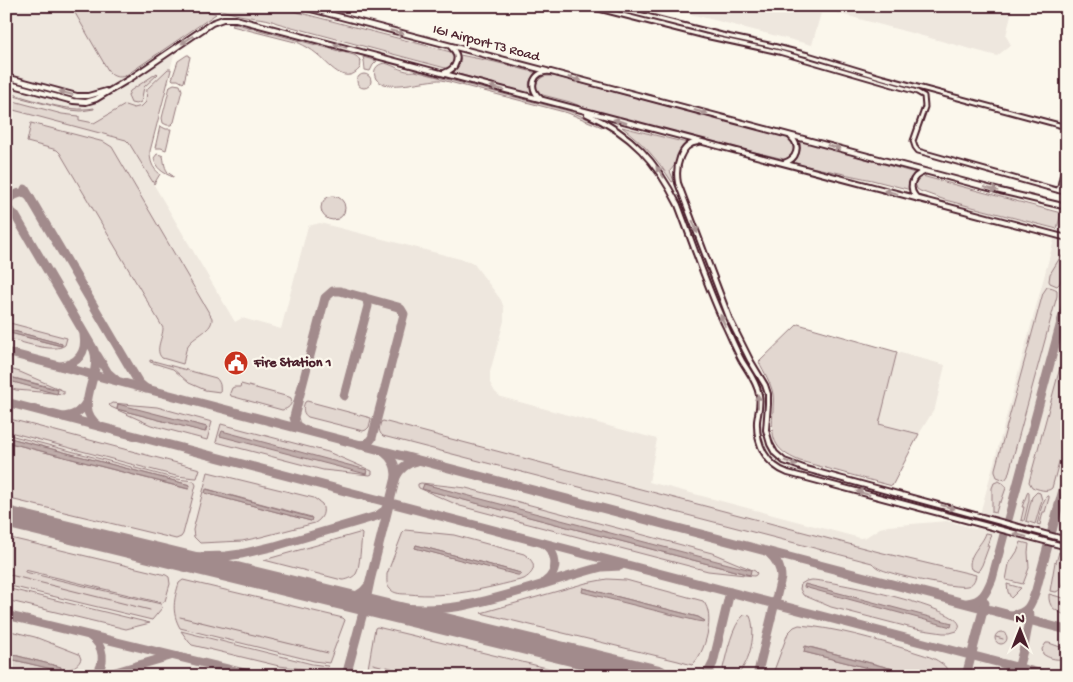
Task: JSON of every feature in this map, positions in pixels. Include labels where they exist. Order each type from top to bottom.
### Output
[{"type":"main road","name":"IGI Airport T3 Road","points":[[299,6],[787,134]]},
{"type":"main road","points":[[6,83],[73,101],[86,102],[96,99],[113,89],[212,23],[222,19],[236,19],[1067,238]]},
{"type":"main road","points":[[439,72],[449,71],[456,64],[457,55],[446,44]]},
{"type":"main road","points":[[544,100],[534,92],[533,82],[538,75],[551,72]]},
{"type":"main road","points":[[6,77],[83,96],[94,95],[113,89]]},
{"type":"main road","points":[[576,109],[602,120],[626,136],[649,158],[664,179],[678,205],[724,323],[756,386],[759,396],[758,438],[769,461],[788,473],[1067,547]]},
{"type":"main road","points":[[779,162],[789,161],[797,150],[795,140],[787,134]]},
{"type":"main road","points":[[787,134],[1067,207]]},
{"type":"main road","points":[[701,142],[690,144],[684,149],[680,158],[678,183],[730,320],[765,385],[768,394],[766,430],[775,453],[784,461],[806,469],[1067,540]]},
{"type":"main road","points":[[922,200],[918,199],[912,192],[912,182],[916,175],[930,172]]},
{"type":"street","points":[[587,6],[705,36],[779,52],[916,92],[924,96],[925,102],[914,141],[918,151],[1059,188],[1067,188]]},
{"type":"street","points":[[607,6],[722,35],[769,44],[891,80],[1059,125],[1067,129]]},
{"type":"street","points":[[1059,188],[1067,155]]},
{"type":"street","points":[[1059,188],[1067,193]]},
{"type":"shaded area","points":[[6,6],[187,6],[144,168],[235,322],[242,318],[281,329],[308,226],[320,223],[468,261],[474,264],[501,300],[504,308],[504,321],[490,372],[490,383],[495,392],[501,397],[657,439],[649,482],[860,538],[888,526],[947,521],[976,529],[1067,192],[1067,581],[1065,587],[1067,589],[1067,676],[6,676]]},
{"type":"shaded area","points":[[71,6],[189,6],[216,14],[125,76],[118,77],[109,72]]},
{"type":"shaded area","points":[[208,6],[274,6],[451,52],[455,57],[455,63],[445,68],[267,19],[240,15]]},
{"type":"shaded area","points":[[659,6],[1013,6],[1006,36],[1011,45],[997,56],[822,9],[812,45]]},
{"type":"shaded area","points":[[233,23],[354,55],[360,60],[360,68],[354,73],[343,75],[317,54],[299,43],[232,26]]},
{"type":"shaded area","points":[[187,55],[190,57],[184,82],[173,80],[178,61]]},
{"type":"shaded area","points":[[460,55],[537,73],[530,82],[532,94],[451,72],[459,65]]},
{"type":"shaded area","points":[[363,57],[377,61],[370,71],[365,70]]},
{"type":"shaded area","points":[[385,63],[403,70],[415,71],[569,111],[603,125],[602,127],[568,113],[442,80],[389,85],[382,83],[375,76],[377,66]]},
{"type":"shaded area","points":[[168,69],[171,70],[150,151],[152,164],[160,174],[154,184],[126,140],[6,108],[6,99],[62,114],[79,116],[79,120],[94,123],[125,105],[134,108],[142,106],[146,102],[147,89]]},
{"type":"shaded area","points":[[157,73],[144,87],[141,102],[131,103],[128,96],[130,91]]},
{"type":"shaded area","points":[[361,74],[367,74],[371,81],[367,88],[361,88],[357,84],[357,78]]},
{"type":"shaded area","points":[[545,76],[554,76],[788,138],[794,144],[795,149],[791,157],[784,159],[590,110],[570,102],[539,94],[536,88],[537,83]]},
{"type":"shaded area","points":[[174,84],[180,85],[182,90],[174,122],[171,125],[167,125],[163,123],[162,118],[170,86]]},
{"type":"shaded area","points":[[6,92],[62,107],[94,109],[69,110],[6,94]]},
{"type":"shaded area","points":[[31,123],[104,142],[112,147],[212,318],[210,326],[188,346],[183,364],[162,358],[160,355],[159,348],[163,328],[60,153],[57,150],[27,142]]},
{"type":"shaded area","points":[[160,126],[171,129],[166,150],[155,148]]},
{"type":"shaded area","points":[[622,127],[687,143],[681,151],[677,166],[674,166],[670,171],[674,181],[672,182],[644,146]]},
{"type":"shaded area","points":[[800,140],[915,173],[910,179],[911,190],[793,163],[800,153]]},
{"type":"shaded area","points":[[157,154],[163,156],[166,170],[173,177],[158,167],[154,158]]},
{"type":"shaded area","points":[[922,176],[1061,213],[1057,229],[945,200],[920,191],[915,183],[917,178]]},
{"type":"shaded area","points":[[333,196],[342,199],[345,208],[342,217],[333,220],[324,217],[321,208],[324,199]]},
{"type":"shaded area","points":[[1061,256],[1065,257],[1062,268],[1064,269],[1060,283],[1057,286],[1049,281],[1050,274]]},
{"type":"shaded area","points":[[1047,287],[1057,290],[1057,296],[1008,476],[1005,480],[997,477],[995,469],[1043,293]]},
{"type":"shaded area","points":[[6,322],[67,338],[65,345],[60,347],[45,348],[6,338],[6,332],[61,346],[62,344],[6,329]]},
{"type":"shaded area","points":[[798,324],[897,352],[879,424],[919,434],[892,486],[800,461],[784,452],[775,442],[772,428],[773,394],[759,362]]},
{"type":"shaded area","points":[[6,329],[62,344],[62,346],[6,332]]},
{"type":"shaded area","points":[[1067,342],[1067,432],[1052,488],[1042,490],[1032,487],[1029,482]]},
{"type":"shaded area","points":[[897,352],[945,365],[935,408],[919,434],[879,424]]},
{"type":"shaded area","points":[[150,360],[216,378],[220,384],[220,392],[205,390],[189,383],[173,369],[150,362]]},
{"type":"shaded area","points":[[6,368],[64,391],[64,394],[16,390],[6,387],[6,380],[57,393],[58,389],[6,376]]},
{"type":"shaded area","points":[[6,376],[58,390],[57,394],[6,380]]},
{"type":"shaded area","points":[[241,384],[289,397],[291,398],[291,405],[282,410],[231,396],[232,388],[240,387]]},
{"type":"shaded area","points":[[307,401],[371,418],[369,427],[363,431],[308,417],[303,409]]},
{"type":"shaded area","points":[[112,403],[157,407],[212,422],[207,440],[151,425],[111,407],[109,405]],"holes":[[[118,405],[206,427],[206,432],[117,409]]]},
{"type":"shaded area","points":[[118,404],[207,427],[205,432],[117,409]]},
{"type":"shaded area","points":[[6,418],[200,469],[197,478],[176,476],[6,431]]},
{"type":"shaded area","points":[[383,421],[879,552],[976,575],[976,577],[971,585],[960,586],[894,574],[878,568],[872,563],[383,436],[379,430]]},
{"type":"shaded area","points":[[221,424],[328,452],[372,471],[372,474],[323,470],[216,442]]},
{"type":"shaded area","points":[[222,431],[367,470],[366,474],[220,436]]},
{"type":"shaded area","points":[[6,434],[177,479],[194,481],[196,485],[183,534],[176,539],[6,498],[6,442],[188,489],[190,485],[6,437]]},
{"type":"shaded area","points":[[6,437],[190,485],[189,489],[6,442]]},
{"type":"shaded area","points":[[208,472],[314,498],[323,507],[322,517],[315,523],[242,541],[200,543],[194,537],[193,530]],"holes":[[[207,489],[311,517],[311,521],[205,493]]]},
{"type":"shaded area","points":[[999,481],[1006,488],[996,513],[992,512],[992,488],[994,483]]},
{"type":"shaded area","points":[[421,483],[466,488],[712,553],[757,573],[754,576],[708,571],[460,506],[419,488],[418,484]],"holes":[[[424,484],[750,575],[423,489]]]},
{"type":"shaded area","points":[[424,484],[751,570],[750,575],[422,489]]},
{"type":"shaded area","points":[[206,489],[312,518],[311,521],[205,493]]},
{"type":"shaded area","points":[[1028,491],[1029,500],[1024,521],[1021,520],[1024,507],[1022,507]]},
{"type":"shaded area","points":[[1037,492],[1040,493],[1042,500],[1035,524],[1026,521],[1032,497]]},
{"type":"shaded area","points":[[1047,496],[1049,498],[1040,525],[1037,524]]},
{"type":"shaded area","points":[[405,530],[454,535],[524,554],[533,563],[533,570],[524,579],[467,592],[438,595],[396,593],[388,586],[387,574]],"holes":[[[416,545],[517,572],[520,575],[415,548]]]},
{"type":"shaded area","points":[[359,533],[362,534],[357,571],[356,574],[348,579],[342,580],[264,560]]},
{"type":"shaded area","points":[[986,533],[991,534],[987,546],[989,546],[978,572],[971,569],[971,559]]},
{"type":"shaded area","points":[[6,537],[166,575],[169,577],[170,584],[165,601],[162,603],[25,570],[25,572],[161,604],[162,608],[152,620],[6,585]]},
{"type":"shaded area","points":[[1021,542],[1029,544],[1029,568],[1023,584],[1006,580],[1009,564]]},
{"type":"shaded area","points":[[416,545],[521,573],[517,575],[415,548]]},
{"type":"shaded area","points":[[1059,552],[1063,554],[1064,581],[1063,585],[1056,592],[1050,591],[1055,562]]},
{"type":"shaded area","points":[[607,579],[626,580],[703,601],[709,615],[709,625],[705,644],[697,660],[692,665],[481,613],[586,583]],"holes":[[[583,588],[698,617],[705,621]]]},
{"type":"shaded area","points":[[183,580],[343,618],[345,620],[329,663],[180,628],[175,616],[174,606],[179,583]]},
{"type":"shaded area","points":[[812,580],[843,585],[915,602],[952,617],[959,624],[959,628],[957,631],[950,633],[916,629],[831,607],[803,595],[800,589],[801,584]]},
{"type":"shaded area","points":[[805,584],[952,623],[951,627],[804,587]]},
{"type":"shaded area","points":[[1007,584],[1021,588],[1011,598],[1008,592]]},
{"type":"shaded area","points":[[6,588],[150,623],[126,629],[6,600]]},
{"type":"shaded area","points":[[583,588],[698,617],[705,621],[697,621],[582,592]]},
{"type":"shaded area","points":[[1049,594],[1067,599],[1067,616],[1051,606]]},
{"type":"shaded area","points":[[744,615],[750,616],[752,623],[751,646],[742,669],[738,674],[733,675],[726,673],[723,668],[733,632]]},
{"type":"shaded area","points":[[799,625],[855,634],[925,655],[943,664],[949,676],[920,676],[806,646],[804,652],[898,674],[900,676],[895,674],[892,676],[772,676],[788,633]]},
{"type":"shaded area","points":[[375,628],[580,676],[375,676],[367,674]]},
{"type":"shaded area","points":[[6,630],[35,637],[79,654],[81,659],[77,665],[59,673],[36,676],[6,676],[6,658],[60,671],[61,667],[6,653]]},
{"type":"shaded area","points":[[181,631],[312,664],[328,666],[327,669],[322,671],[279,666],[192,645]]},
{"type":"shaded area","points":[[1001,632],[1007,638],[1001,644],[995,638]]},
{"type":"shaded area","points":[[1046,643],[1063,648],[1064,654],[1062,659],[1047,657],[1043,654],[1042,649]]},
{"type":"shaded area","points":[[805,646],[920,676],[900,676],[804,652]]},
{"type":"shaded area","points":[[6,653],[61,667],[60,671],[6,658]]},
{"type":"waterway","points":[[6,574],[150,610]]},
{"type":"waterway","points":[[180,617],[328,653]]},
{"type":"waterway","points":[[996,637],[1003,639]]},
{"type":"waterway","points":[[373,664],[381,666]]},
{"type":"waterway","points":[[387,667],[422,676]]},
{"type":"taxiway","points":[[25,189],[139,383],[146,389]]},
{"type":"taxiway","points":[[6,200],[21,193],[30,197]]},
{"type":"taxiway","points":[[6,208],[15,215],[94,350],[95,370],[87,400],[91,418],[99,426]]},
{"type":"taxiway","points":[[302,429],[296,425],[294,417],[325,298],[333,291],[340,291],[398,307],[404,314],[372,438],[367,444],[360,445]]},
{"type":"taxiway","points":[[344,396],[368,306],[367,300],[364,297]]},
{"type":"taxiway","points":[[967,603],[981,598],[992,579],[1067,300]]},
{"type":"taxiway","points":[[61,366],[77,360],[83,352],[84,335]]},
{"type":"taxiway","points":[[6,352],[1067,630]]},
{"type":"taxiway","points":[[97,355],[108,373],[116,380]]},
{"type":"taxiway","points":[[64,417],[78,412],[87,401]]},
{"type":"taxiway","points":[[6,402],[1050,676]]},
{"type":"taxiway","points":[[384,452],[393,463],[396,477]]},
{"type":"taxiway","points":[[346,676],[396,477],[404,466],[417,461]]},
{"type":"taxiway","points":[[1012,615],[1026,610],[1033,600],[1067,475]]},
{"type":"taxiway","points":[[148,552],[192,557],[241,554],[377,516],[385,510],[389,502]]},
{"type":"taxiway","points":[[543,543],[552,552],[555,562],[553,573],[545,582]]},
{"type":"taxiway","points":[[757,676],[781,578],[778,564],[769,553]]},
{"type":"taxiway","points":[[356,602],[409,608],[449,608],[498,598],[602,567],[620,566]]},
{"type":"taxiway","points":[[340,598],[356,596],[368,586]]},
{"type":"taxiway","points":[[706,676],[713,663],[730,592]]},
{"type":"taxiway","points":[[966,676],[985,603]]},
{"type":"taxiway","points":[[6,615],[257,676]]},
{"type":"taxiway","points":[[1016,676],[1030,615]]},
{"type":"taxiway","points":[[90,636],[98,644],[102,655],[101,666],[94,676]]},
{"type":"taxiway","points":[[102,676],[170,656]]},
{"type":"runway","points":[[6,517],[658,676]]},
{"type":"place","name":"Fire Station 1","points":[[236,363]]}]
